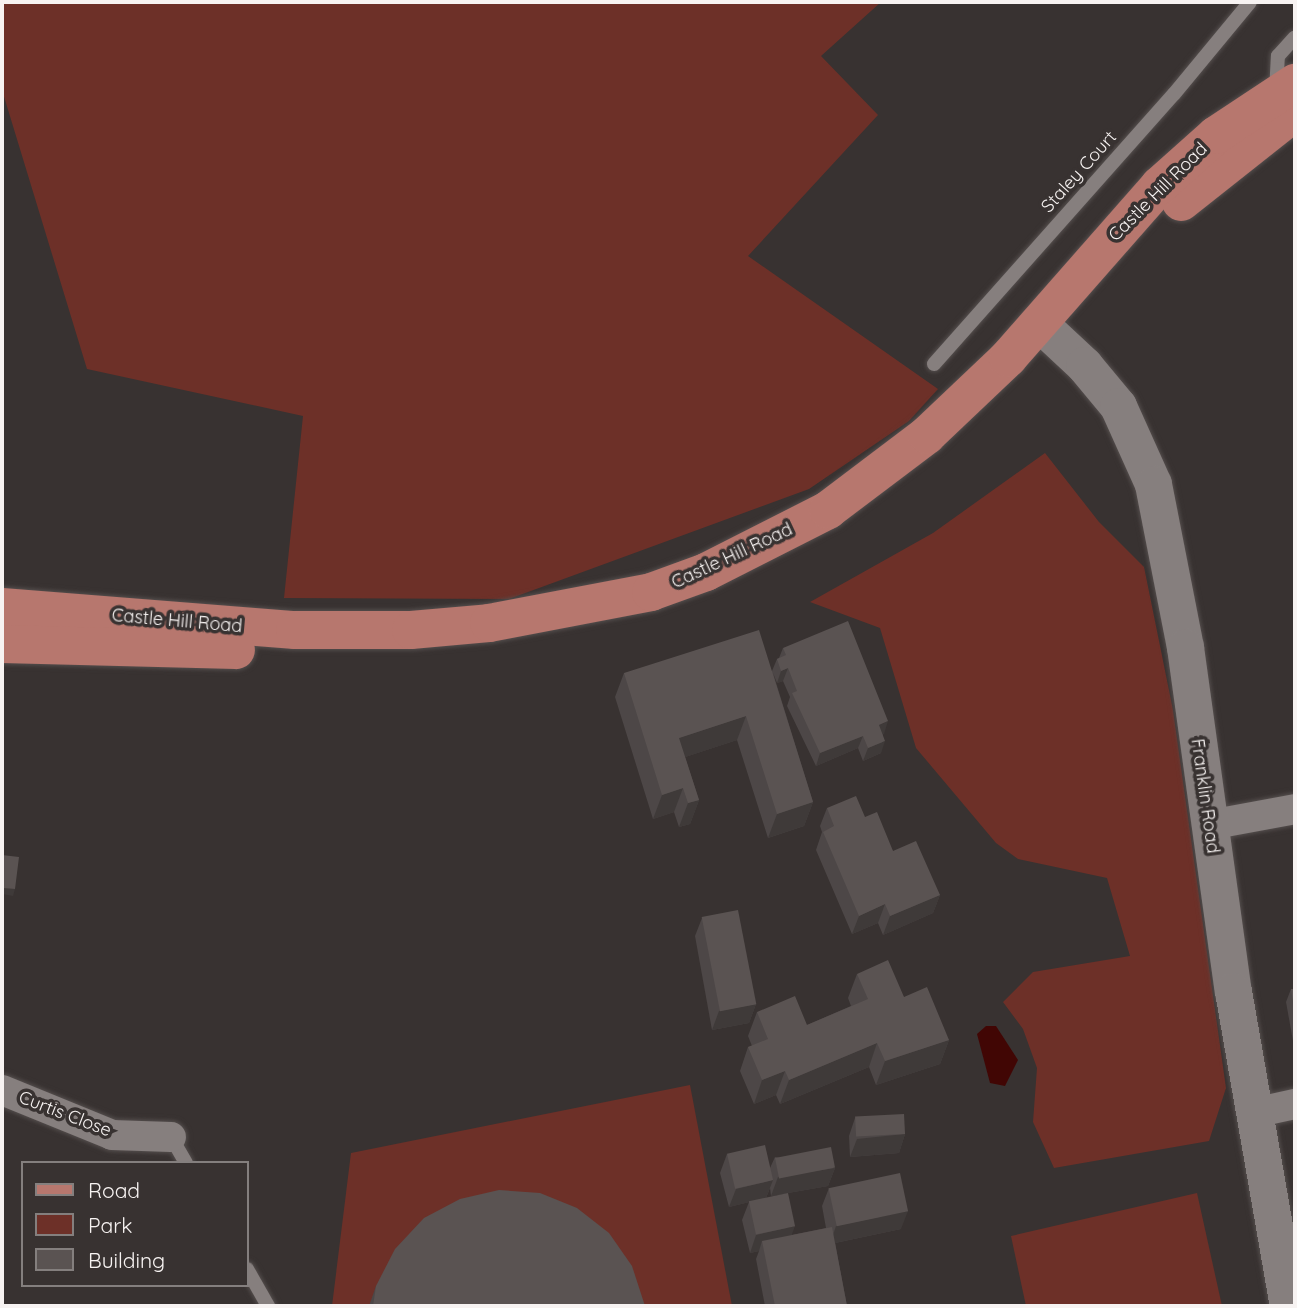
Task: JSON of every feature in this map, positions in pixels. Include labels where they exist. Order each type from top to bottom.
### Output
[{"type":"main road","name":"Castle Hill Road","points":[[2,644],[420,656],[543,639],[665,614],[791,559],[901,490],[993,412],[1048,331],[1159,186],[1216,135],[1289,97]]},
{"type":"main road","name":"Castle Hill Road","points":[[2,607],[295,630],[411,630],[489,623],[651,592],[706,572],[828,510],[966,401],[1048,331]]},
{"type":"street","name":"Franklin Road","points":[[1048,331],[1118,407],[1153,484],[1185,647],[1209,825],[1254,1113],[1288,1306]]},
{"type":"street","points":[[1209,825],[1295,809]]},
{"type":"street","name":"Curtis Close","points":[[2,1090],[112,1135],[178,1150]]},
{"type":"street","points":[[1254,1113],[1295,1104]]},
{"type":"lane","name":"Staley Court","points":[[934,364],[1174,94],[1250,2]]},
{"type":"lane","points":[[1289,97],[1278,56],[1295,37]]},
{"type":"lane","points":[[248,1271],[268,1306]]},
{"type":"green space","points":[[2,2],[881,2],[821,56],[878,115],[748,256],[938,389],[909,421],[809,489],[509,599],[284,598],[303,416],[87,369],[2,90]]},
{"type":"green space","points":[[1045,453],[1099,522],[1144,567],[1173,710],[1226,1088],[1209,1141],[1054,1168],[1033,1122],[1037,1068],[1023,1029],[1003,1002],[1033,972],[1130,956],[1107,878],[1018,859],[996,843],[916,748],[880,628],[810,602],[933,533]]},
{"type":"green space","points":[[690,1085],[732,1306],[332,1306],[351,1153]]},
{"type":"green space","points":[[1197,1193],[1222,1306],[1026,1306],[1011,1236]]},
{"type":"shaded area","points":[[986,1026],[996,1026],[1018,1060],[1005,1086],[990,1083],[977,1034]]},
{"type":"building","points":[[848,621],[888,721],[879,725],[885,741],[868,748],[863,736],[820,753],[792,693],[797,691],[788,668],[781,671],[777,659],[786,655],[783,648]]},
{"type":"building","points":[[759,630],[813,802],[777,814],[746,716],[679,738],[699,800],[688,803],[683,788],[662,795],[624,673]]},
{"type":"building","points":[[856,796],[865,817],[877,812],[893,851],[916,841],[940,895],[890,916],[885,904],[859,916],[823,832],[834,826],[827,808]]},
{"type":"building","points":[[2,855],[19,857],[15,889],[2,888]]},
{"type":"building","points":[[738,910],[756,1004],[720,1011],[702,917]]},
{"type":"building","points":[[888,960],[904,997],[927,987],[949,1040],[885,1061],[877,1043],[789,1080],[785,1071],[762,1080],[748,1047],[768,1039],[757,1012],[795,996],[807,1025],[868,999],[857,974]]},
{"type":"building","points":[[1291,989],[1295,989],[1295,1014]]},
{"type":"building","points":[[904,1114],[905,1134],[856,1137],[855,1117]]},
{"type":"building","points":[[765,1145],[773,1180],[735,1189],[727,1154]]},
{"type":"building","points":[[831,1147],[835,1168],[779,1178],[775,1158]]},
{"type":"building","points":[[900,1173],[908,1211],[837,1226],[829,1188]]},
{"type":"building","points":[[499,1190],[540,1193],[577,1208],[609,1233],[632,1266],[645,1306],[373,1306],[376,1286],[395,1249],[424,1218],[460,1199]]},
{"type":"building","points":[[788,1193],[795,1226],[756,1235],[749,1201]]},
{"type":"building","points":[[832,1227],[847,1306],[775,1306],[762,1241]]}]
